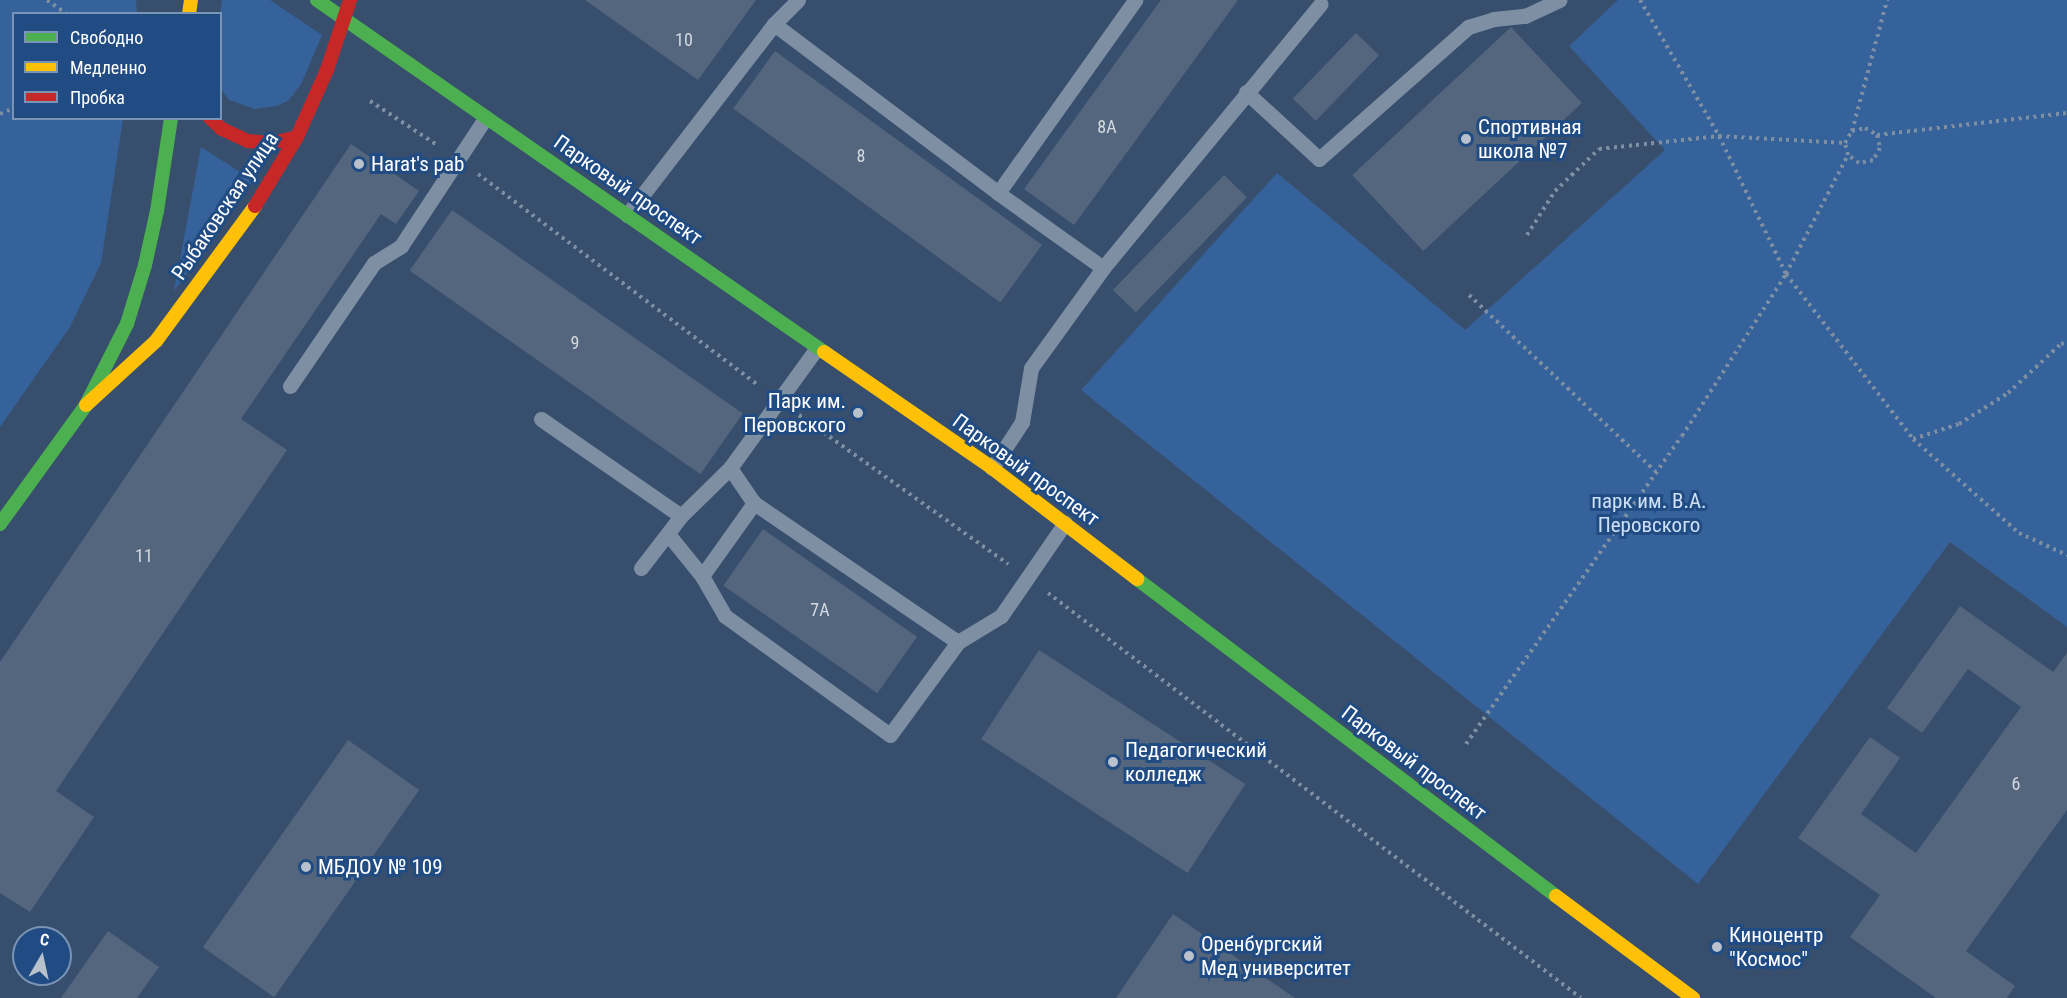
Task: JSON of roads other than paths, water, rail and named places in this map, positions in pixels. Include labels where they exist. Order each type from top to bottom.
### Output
[{"type":"main road","name":"Парковый проспект","points":[[317,0],[992,468],[1420,795],[1693,998]]},
{"type":"main road","name":"Рыбаковская улица","points":[[86,405],[156,341],[255,206],[297,137],[327,70],[350,0]]},
{"type":"main road","name":"Рыбаковская улица","points":[[0,524],[86,405],[127,324],[145,265],[157,211],[171,120]]},
{"type":"main road","points":[[212,120],[222,129],[248,141],[273,143],[297,137]]},
{"type":"lane","points":[[627,215],[774,24],[798,0]]},
{"type":"lane","points":[[998,193],[1135,0]]},
{"type":"lane","points":[[1246,92],[1318,159],[1468,27],[1494,19],[1525,16],[1560,0]]},
{"type":"lane","points":[[992,468],[1022,422],[1031,368],[1103,268],[1321,4]]},
{"type":"lane","points":[[774,24],[998,193],[1103,268]]},
{"type":"lane","points":[[290,386],[374,263],[401,246],[486,117]]},
{"type":"lane","points":[[641,568],[681,516],[730,468],[817,348]]},
{"type":"lane","points":[[541,419],[681,516]]},
{"type":"lane","points":[[730,468],[754,503],[958,642]]},
{"type":"lane","points":[[702,576],[754,503]]},
{"type":"lane","points":[[668,534],[702,576],[725,616],[890,735],[958,642],[1001,616],[1065,523]]},
{"type":"place","name":"Спортивная школа №7","points":[[1466,139]]},
{"type":"place","name":"Harat's pab","points":[[359,164]]},
{"type":"place","name":"Парк им. Перовского","points":[[858,413]]},
{"type":"place","name":"Педагогический колледж","points":[[1113,762]]},
{"type":"place","name":"МБДОУ № 109","points":[[306,867]]},
{"type":"place","name":"Киноцентр \"Космос\"","points":[[1717,947]]},
{"type":"place","name":"Оренбургский Мед университет","points":[[1189,956]]},
{"type":"park label","name":"парк им. В.А. Перовского","points":[[1649,513]]}]
